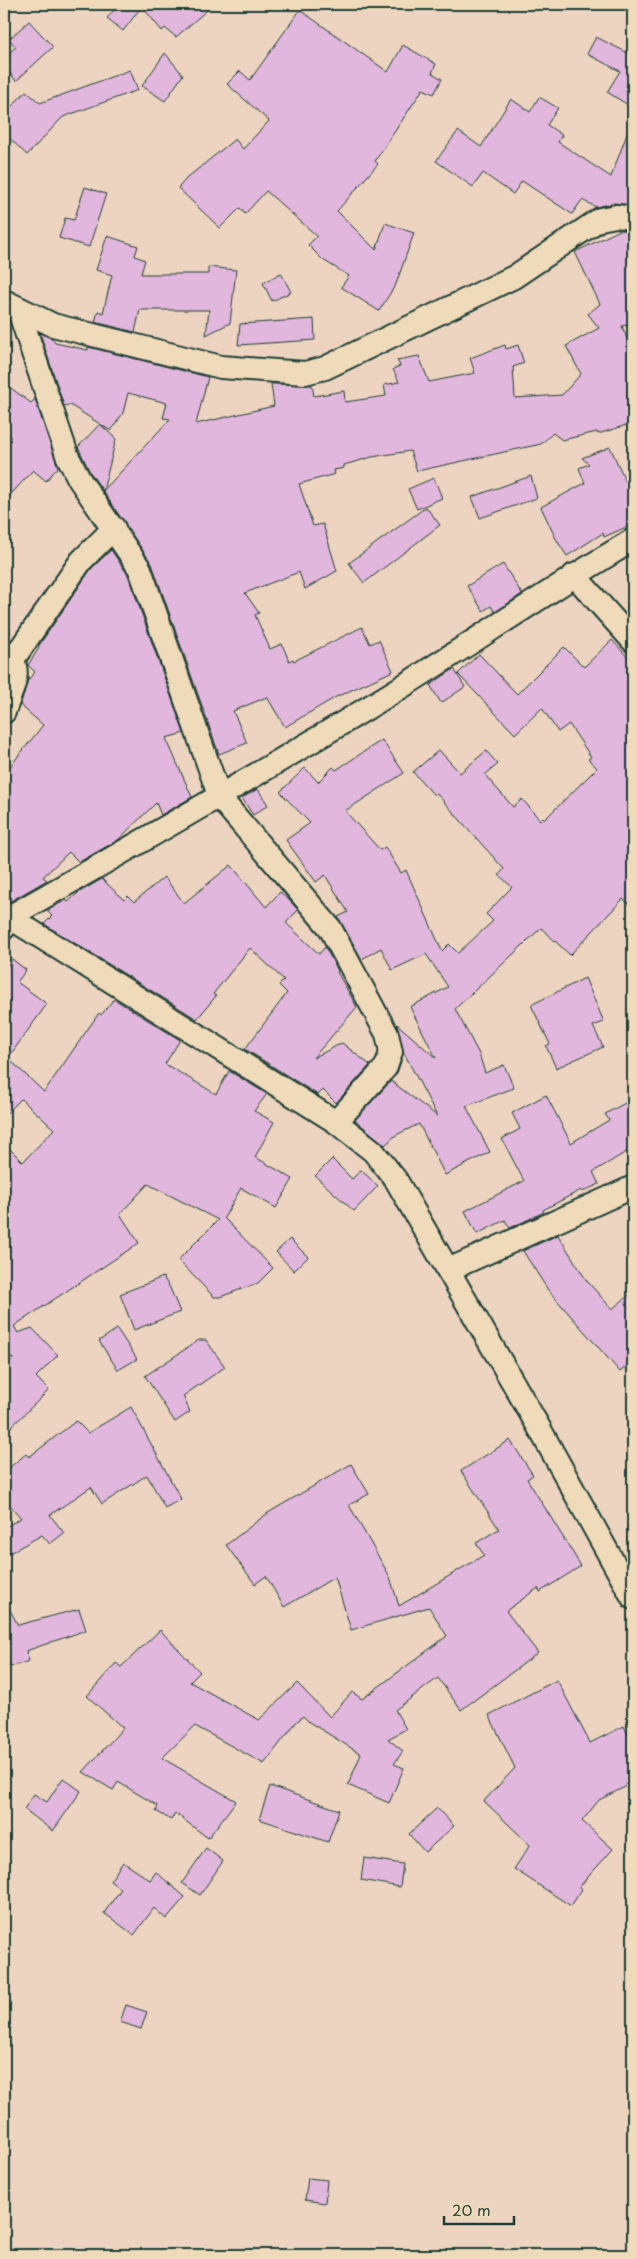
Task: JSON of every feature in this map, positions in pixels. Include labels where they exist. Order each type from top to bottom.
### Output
[{"type":"street","points":[[11,304],[53,325],[221,367],[305,373],[325,368],[514,277],[600,218],[616,216],[633,218]]},
{"type":"street","points":[[11,304],[66,455],[79,479],[140,569],[220,798],[330,928],[388,1034],[391,1052],[386,1067],[336,1122]]},
{"type":"street","points":[[4,712],[17,671],[9,654],[81,561],[114,528]]},
{"type":"street","points":[[633,540],[574,575],[402,687],[220,798],[6,920],[336,1122],[373,1151],[396,1180],[532,1415],[633,1598]]},
{"type":"street","points":[[574,575],[633,641]]},
{"type":"street","points":[[448,1270],[633,1187]]},
{"type":"building","points":[[119,4],[214,4],[176,37],[165,28],[162,31],[142,6],[123,31],[107,18]]},
{"type":"building","points":[[300,10],[388,72],[403,45],[436,64],[432,73],[442,79],[434,94],[423,89],[375,161],[378,164],[337,211],[376,250],[385,223],[414,233],[396,284],[379,311],[341,287],[349,276],[323,260],[308,245],[317,236],[266,191],[245,214],[240,208],[220,228],[178,188],[188,177],[235,139],[243,149],[269,121],[227,84],[240,71],[250,80]]},
{"type":"building","points":[[29,21],[53,47],[16,81],[4,65],[4,57],[16,47],[9,39]]},
{"type":"building","points":[[596,37],[630,54],[633,48],[633,108],[607,92],[620,71],[587,54]]},
{"type":"building","points":[[165,53],[183,75],[165,101],[142,86]]},
{"type":"building","points":[[130,70],[138,90],[63,117],[27,155],[4,133],[4,115],[26,91],[40,103]]},
{"type":"building","points":[[539,97],[558,108],[547,125],[562,135],[558,142],[611,177],[631,123],[633,123],[633,205],[614,203],[596,207],[582,200],[572,214],[522,181],[513,194],[483,173],[473,187],[436,161],[458,131],[481,147],[511,99],[530,112]]},
{"type":"building","points":[[85,187],[106,194],[89,247],[59,238],[65,218],[74,220]]},
{"type":"building","points":[[620,230],[633,231],[633,324],[622,326],[633,354],[633,423],[598,434],[597,432],[562,440],[553,433],[541,444],[417,471],[410,451],[372,457],[344,465],[344,468],[334,470],[335,474],[299,484],[313,526],[323,524],[337,571],[305,589],[299,572],[245,593],[259,613],[255,615],[270,649],[282,644],[289,661],[293,659],[294,661],[362,627],[370,644],[379,640],[393,671],[336,697],[285,727],[267,697],[233,711],[247,743],[219,754],[152,564],[90,472],[78,447],[100,424],[70,405],[64,406],[40,333],[53,339],[55,343],[88,350],[88,347],[208,377],[196,424],[274,406],[271,384],[312,385],[314,396],[344,391],[345,402],[386,396],[384,385],[399,382],[393,369],[400,366],[397,360],[419,356],[429,382],[475,373],[470,358],[505,345],[506,349],[518,345],[524,363],[513,367],[515,398],[562,395],[581,374],[566,346],[599,328],[588,314],[600,304],[575,252]],"holes":[[[128,393],[167,403],[163,418],[170,419],[103,491],[116,439],[100,424],[111,431],[123,413]]]},
{"type":"building","points":[[107,236],[138,246],[135,256],[145,260],[141,274],[208,274],[208,267],[236,270],[230,323],[206,335],[209,310],[140,310],[135,332],[95,322],[98,311],[103,313],[112,275],[96,270]]},
{"type":"building","points":[[281,273],[291,292],[272,301],[263,283]]},
{"type":"building","points":[[314,319],[315,340],[238,345],[240,324]]},
{"type":"building","points":[[4,383],[31,403],[35,399],[58,467],[46,481],[33,470],[4,502]]},
{"type":"building","points":[[610,447],[626,482],[633,478],[633,524],[604,537],[603,533],[567,556],[556,539],[541,507],[585,483],[579,468],[589,464],[582,458]]},
{"type":"building","points":[[531,476],[537,498],[480,518],[472,497]]},
{"type":"building","points":[[434,478],[442,498],[417,509],[408,489]]},
{"type":"building","points":[[426,507],[440,525],[364,583],[349,563]]},
{"type":"building","points":[[111,550],[128,575],[184,733],[166,738],[192,797],[161,815],[156,803],[118,840],[79,862],[69,852],[43,877],[47,880],[9,902],[4,896],[4,774],[43,725],[20,705],[28,680],[35,672],[28,665],[38,647],[91,569]]},
{"type":"building","points":[[503,564],[522,594],[495,612],[491,606],[483,611],[467,586]]},
{"type":"building","points":[[612,640],[633,663],[633,908],[623,899],[570,955],[541,928],[455,1009],[479,1054],[485,1073],[504,1065],[514,1088],[466,1106],[490,1152],[445,1175],[419,1124],[396,1135],[385,1145],[355,1120],[391,1081],[437,1116],[404,1053],[397,1024],[436,1058],[410,1007],[448,987],[426,954],[392,970],[381,948],[362,959],[338,917],[348,912],[325,875],[316,882],[286,840],[310,823],[280,792],[305,768],[318,782],[333,767],[336,770],[382,740],[404,773],[345,811],[380,850],[385,847],[401,873],[406,870],[442,951],[449,944],[458,953],[493,921],[486,914],[512,887],[499,875],[504,869],[436,793],[434,795],[413,772],[439,750],[460,773],[486,751],[498,764],[485,775],[513,807],[522,799],[540,820],[543,817],[545,819],[597,768],[588,759],[591,757],[569,724],[558,732],[542,708],[515,734],[458,674],[479,654],[517,694],[564,647],[584,667]]},
{"type":"building","points":[[454,669],[465,687],[441,703],[430,685]]},
{"type":"building","points":[[258,789],[268,805],[253,815],[242,798]]},
{"type":"building","points":[[231,865],[266,907],[280,892],[291,902],[298,910],[286,923],[319,954],[325,947],[357,1007],[313,1058],[342,1043],[370,1065],[336,1103],[323,1090],[318,1095],[245,1049],[287,993],[279,985],[284,980],[250,948],[213,994],[216,996],[197,1019],[44,924],[52,916],[47,911],[66,900],[68,902],[78,893],[102,879],[124,900],[128,896],[134,902],[164,877],[184,903]]},
{"type":"building","points":[[12,959],[26,970],[17,982],[47,1004],[8,1058],[44,1092],[99,1013],[101,1015],[114,999],[180,1040],[165,1064],[216,1094],[229,1071],[267,1094],[254,1111],[274,1122],[255,1157],[293,1179],[276,1208],[241,1188],[224,1218],[273,1268],[258,1283],[220,1297],[214,1297],[178,1260],[218,1220],[148,1184],[120,1214],[139,1243],[14,1326],[18,1333],[32,1328],[58,1355],[36,1377],[49,1390],[4,1434],[4,1368],[13,1359],[4,1349],[4,1143],[23,1162],[54,1129],[21,1099],[4,1116],[4,971]]},
{"type":"building","points":[[585,978],[604,1022],[593,1026],[603,1047],[556,1068],[546,1046],[550,1044],[531,1005]]},
{"type":"building","points":[[546,1095],[571,1143],[609,1120],[605,1114],[627,1102],[628,1109],[633,1106],[633,1148],[593,1172],[599,1184],[582,1192],[581,1190],[543,1210],[544,1212],[510,1228],[505,1220],[477,1234],[465,1211],[524,1181],[502,1139],[520,1129],[512,1113]]},
{"type":"building","points":[[332,1159],[352,1179],[361,1170],[378,1186],[354,1211],[315,1176]]},
{"type":"building","points":[[558,1235],[587,1281],[612,1309],[633,1292],[633,1360],[620,1372],[548,1290],[523,1251]]},
{"type":"building","points":[[290,1239],[308,1257],[294,1271],[276,1252]]},
{"type":"building","points":[[163,1277],[180,1312],[134,1330],[120,1294]]},
{"type":"building","points":[[117,1329],[137,1359],[118,1370],[99,1341]]},
{"type":"building","points":[[199,1340],[206,1340],[225,1367],[183,1396],[190,1412],[175,1422],[145,1376]]},
{"type":"building","points":[[131,1407],[181,1499],[165,1508],[147,1475],[102,1504],[91,1487],[50,1515],[64,1533],[50,1544],[42,1535],[4,1556],[4,1528],[21,1518],[4,1498],[4,1472],[26,1454],[29,1457],[76,1421],[88,1433]]},
{"type":"building","points":[[510,1440],[533,1475],[527,1479],[581,1566],[540,1592],[538,1588],[506,1611],[538,1653],[461,1710],[438,1678],[395,1710],[406,1729],[388,1739],[403,1751],[394,1764],[404,1768],[389,1803],[348,1785],[361,1754],[309,1722],[303,1716],[264,1764],[195,1726],[162,1758],[236,1801],[208,1838],[175,1813],[171,1820],[156,1811],[158,1806],[118,1782],[113,1790],[83,1772],[123,1728],[87,1696],[116,1663],[121,1667],[160,1630],[200,1672],[190,1682],[259,1720],[297,1683],[330,1717],[352,1692],[362,1699],[447,1636],[429,1607],[351,1630],[335,1577],[284,1607],[266,1576],[255,1584],[226,1545],[268,1513],[351,1464],[369,1494],[349,1505],[390,1577],[399,1606],[484,1555],[476,1543],[499,1529],[461,1471]]},
{"type":"building","points":[[4,1599],[18,1625],[79,1609],[86,1630],[26,1651],[29,1661],[10,1667],[4,1648]]},
{"type":"building","points":[[557,1680],[590,1743],[624,1726],[633,1745],[633,1783],[599,1800],[582,1821],[613,1849],[579,1887],[582,1889],[571,1906],[514,1869],[530,1845],[484,1801],[515,1768],[489,1715]]},
{"type":"building","points":[[63,1778],[81,1791],[53,1831],[24,1809],[34,1794],[47,1802]]},
{"type":"building","points":[[270,1786],[339,1810],[328,1842],[259,1819]]},
{"type":"building","points":[[437,1808],[454,1826],[425,1852],[409,1834]]},
{"type":"building","points":[[206,1848],[223,1861],[200,1895],[182,1883]]},
{"type":"building","points":[[364,1858],[403,1864],[400,1887],[361,1880]]},
{"type":"building","points":[[123,1862],[150,1880],[156,1872],[185,1897],[166,1919],[154,1908],[134,1935],[104,1913],[121,1889],[110,1881]]},
{"type":"building","points":[[126,2005],[147,2012],[141,2029],[120,2022]]},
{"type":"building","points":[[308,2178],[327,2180],[325,2203],[305,2200]]}]
